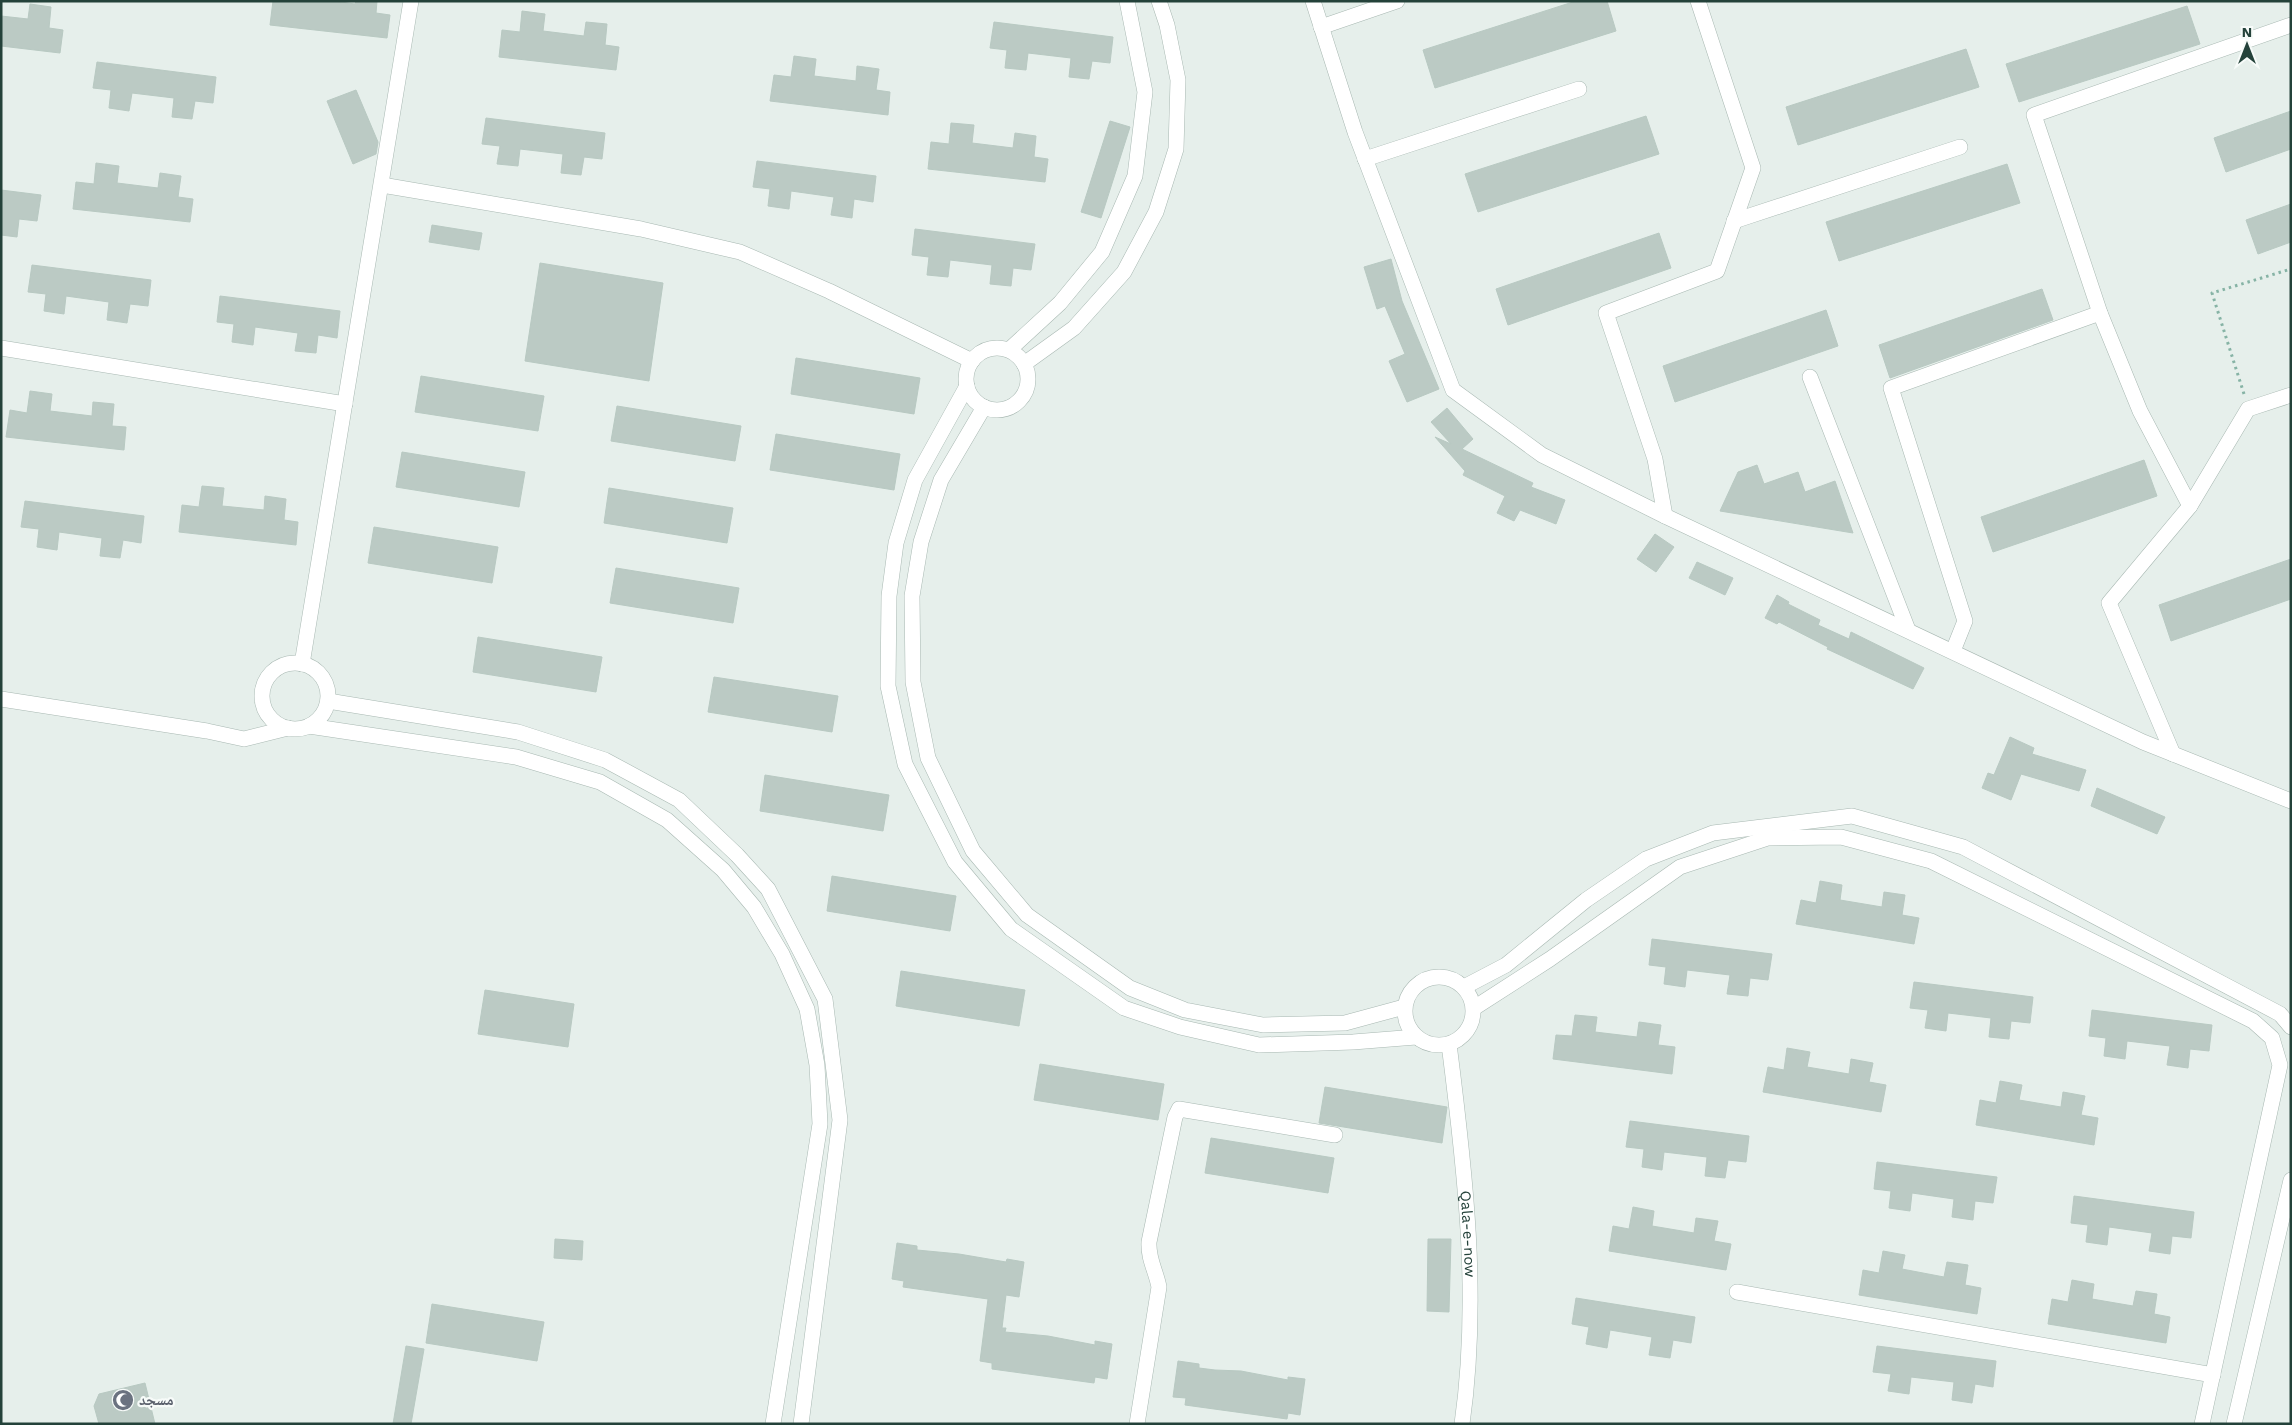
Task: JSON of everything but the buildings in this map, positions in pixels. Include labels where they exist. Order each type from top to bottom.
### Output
[{"type":"street","points":[[302,664],[412,1]]},
{"type":"street","points":[[1009,350],[1060,303],[1102,252],[1135,176],[1145,92],[1127,1]]},
{"type":"street","points":[[1024,364],[1074,328],[1124,272],[1156,212],[1176,149],[1178,80],[1167,25],[1159,1]]},
{"type":"street","points":[[1312,1],[1365,159],[1453,390],[1542,455],[1666,516],[2173,754],[2291,801]]},
{"type":"street","points":[[1321,27],[1397,1]]},
{"type":"street","points":[[1666,516],[1655,458],[1606,313],[1717,271],[1753,168],[1698,1]]},
{"type":"street","points":[[2190,506],[2140,411],[2100,313],[2034,114],[2291,25]]},
{"type":"street","points":[[1365,159],[1579,89]]},
{"type":"street","points":[[1734,221],[1960,147]]},
{"type":"street","points":[[382,185],[641,229],[740,252],[829,291],[972,361]]},
{"type":"street","points":[[1953,651],[1965,621],[1891,388],[2100,313]]},
{"type":"street","points":[[1,348],[345,404]]},
{"type":"street","points":[[967,386],[976,402],[984,407],[1003,409],[1020,400],[1028,383],[1024,364],[1018,356],[1009,350],[989,349],[972,361],[968,369],[967,386],[915,480],[896,544],[889,596],[888,686],[905,764],[955,862],[1010,930],[1124,1008],[1180,1027],[1259,1045],[1353,1042],[1416,1037]]},
{"type":"street","points":[[1810,377],[1908,630]]},
{"type":"street","points":[[2173,754],[2110,604],[2190,506],[2248,409],[2291,395]]},
{"type":"street","points":[[984,407],[941,480],[921,542],[912,596],[913,682],[928,758],[974,851],[1027,914],[1130,988],[1185,1010],[1263,1025],[1346,1023],[1404,1007]]},
{"type":"street","points":[[1,699],[207,731],[244,739],[288,728],[299,729],[309,726],[318,720],[325,711],[328,691],[319,674],[302,664],[285,665],[276,670],[264,688],[262,698],[270,717],[288,728]]},
{"type":"street","points":[[328,700],[518,732],[605,760],[679,800],[737,855],[768,889],[824,999],[840,1120],[800,1424]]},
{"type":"street","points":[[309,726],[516,757],[600,782],[667,820],[723,870],[754,907],[782,954],[806,1009],[817,1065],[820,1124],[773,1424]]},
{"type":"street","points":[[1464,987],[1506,965],[1586,900],[1646,858],[1713,833],[1852,816],[1963,847],[2280,1014],[2291,1027]]},
{"type":"street","points":[[1474,1008],[1550,959],[1680,867],[1768,838],[1841,837],[1931,861],[2253,1021],[2272,1038],[2280,1065],[2202,1424]]},
{"type":"street","points":[[1433,977],[1454,980],[1464,987],[1471,997],[1474,1008],[1473,1020],[1468,1030],[1460,1039],[1438,1046],[1426,1043],[1416,1037],[1407,1024],[1404,1007],[1414,988],[1433,977]]},
{"type":"street","name":"Qala-e-now","points":[[1449,1044],[1463,1155],[1471,1272],[1466,1395],[1462,1424]]},
{"type":"street","points":[[1137,1424],[1159,1287],[1156,1273],[1148,1257],[1149,1242],[1175,1117],[1179,1109],[1335,1135]]},
{"type":"street","points":[[2234,1424],[2291,1180]]},
{"type":"street","points":[[1737,1292],[2213,1374]]},
{"type":"path","points":[[2248,409],[2212,293],[2291,269]]},
{"type":"place","name":"مسجد","points":[[123,1400]]}]
